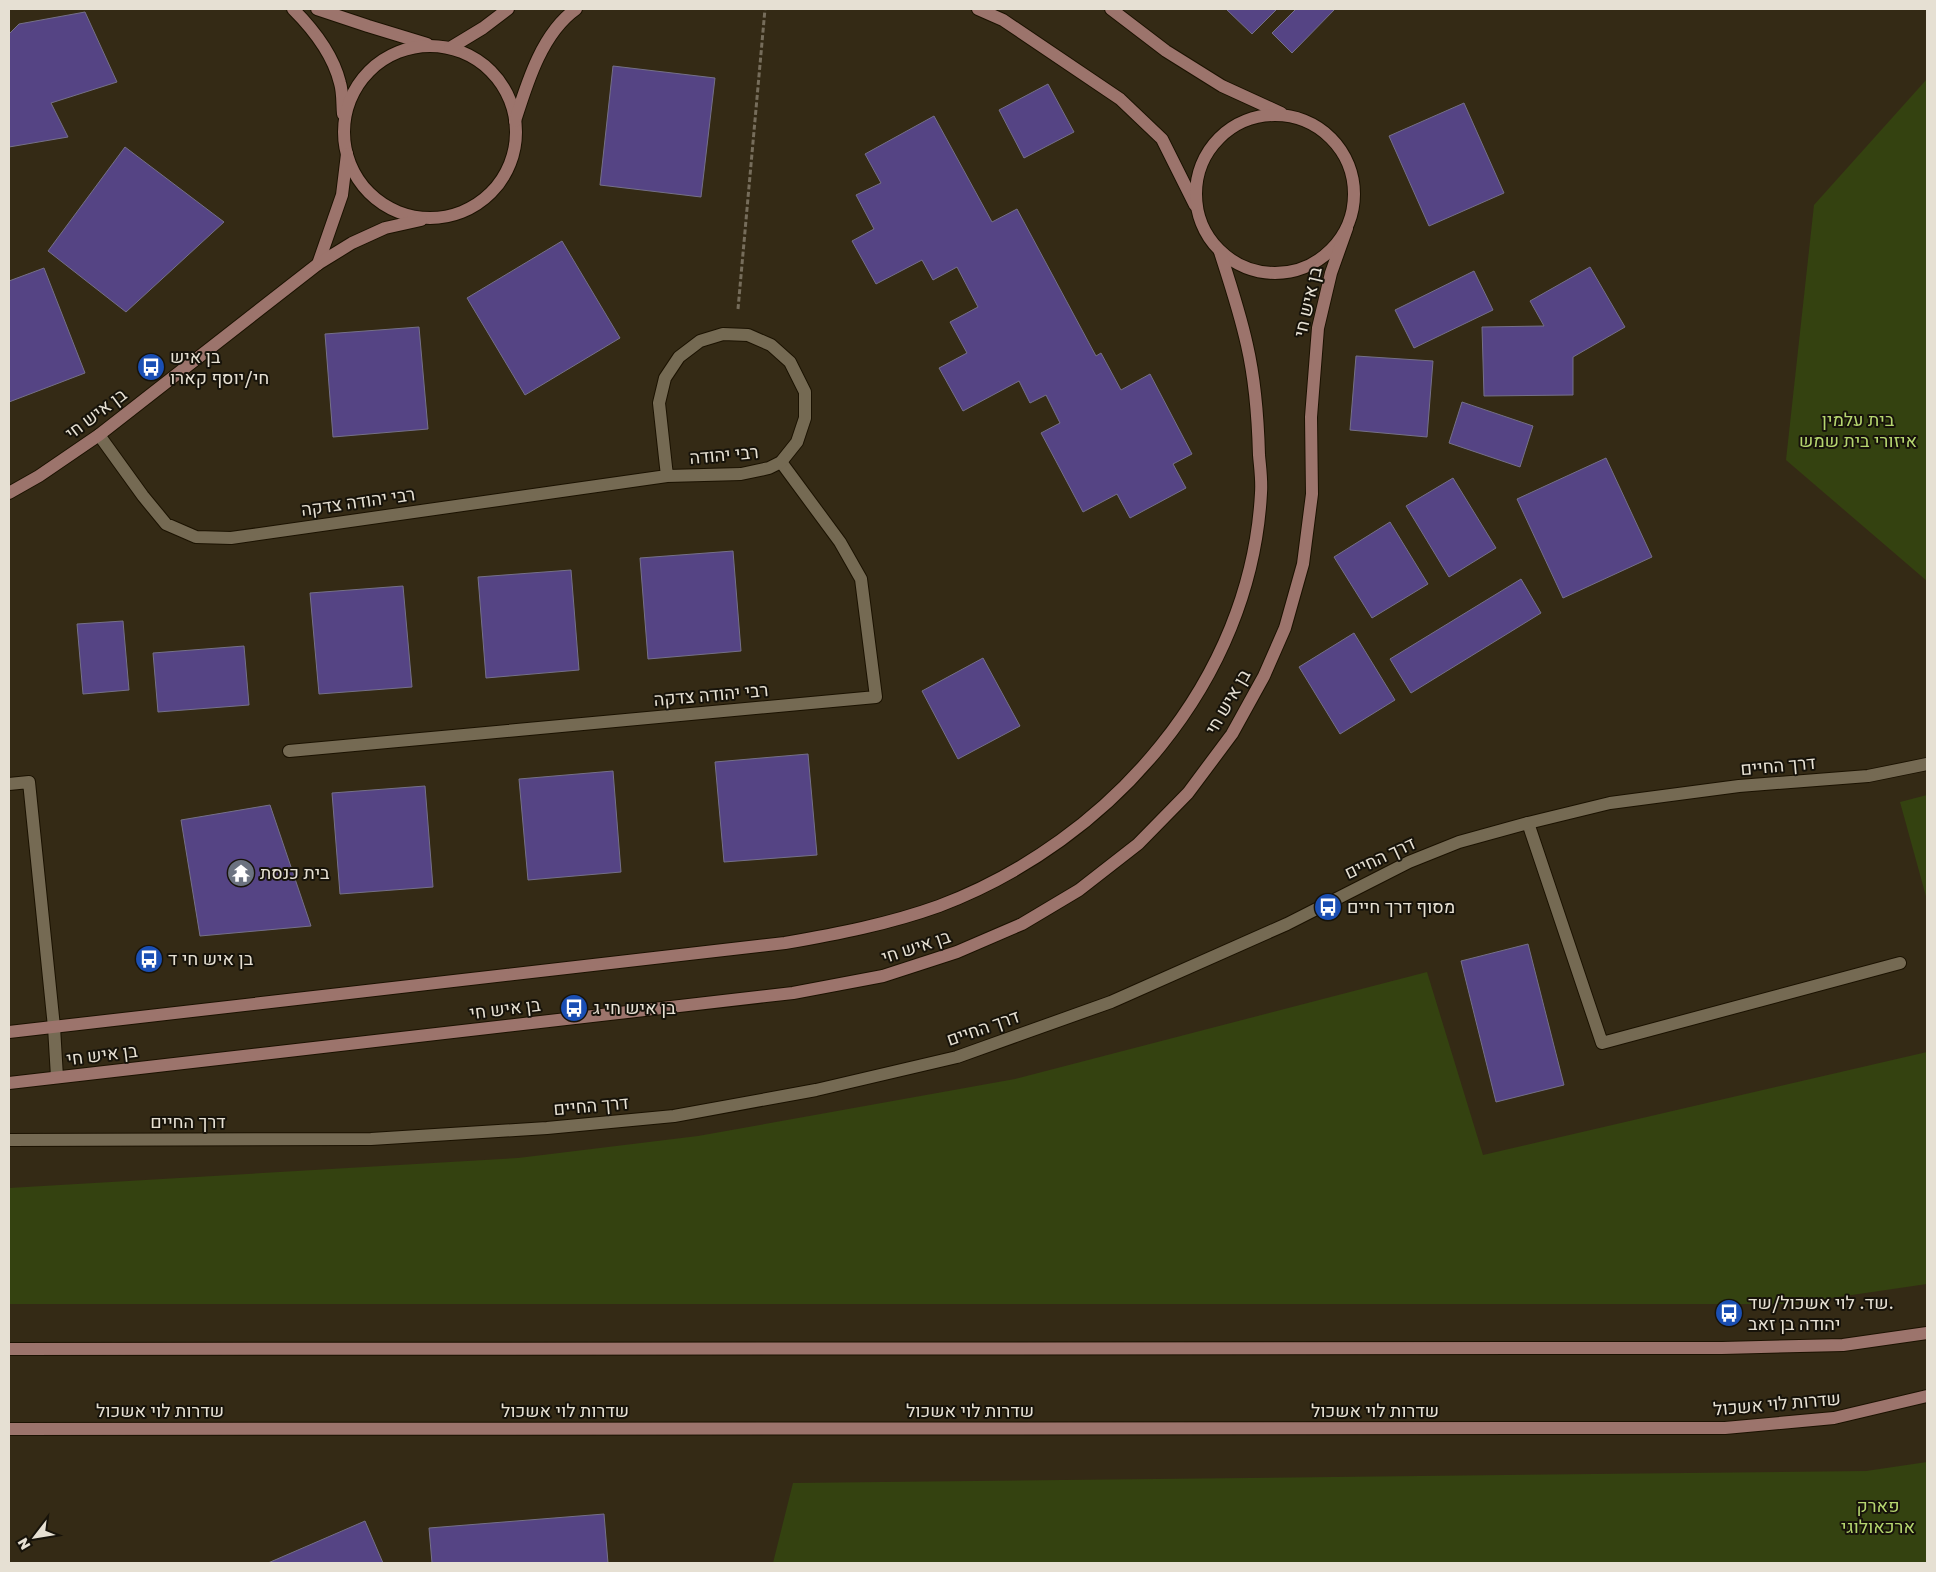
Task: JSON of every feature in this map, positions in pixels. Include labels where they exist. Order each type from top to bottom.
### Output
[{"type":"street","points":[[294,9],[312,28],[332,61],[340,84],[347,154],[342,195],[318,264]]},
{"type":"street","points":[[317,9],[435,46],[450,48],[474,58],[494,74],[508,96],[515,121]]},
{"type":"street","points":[[450,48],[483,28],[508,9]]},
{"type":"street","points":[[347,154],[358,180],[377,200],[401,214],[429,218],[457,214],[484,200],[503,178],[514,151],[515,121],[526,85],[543,49],[567,16],[576,9]]},
{"type":"street","points":[[978,9],[1003,20],[1120,99],[1162,140],[1196,207],[1204,232],[1220,252],[1241,266],[1265,274],[1290,273],[1314,264],[1334,249],[1348,228],[1354,204],[1353,179],[1344,155],[1329,135],[1308,121],[1283,114],[1222,86],[1166,51],[1111,9]]},
{"type":"street","points":[[344,124],[350,99],[364,76],[384,59],[408,48],[435,46]]},
{"type":"street","points":[[1196,207],[1196,182],[1203,159],[1217,139],[1236,124],[1259,115],[1283,114]]},
{"type":"street","name":"בן איש חי","points":[[9,493],[39,476],[99,435],[318,264],[352,243],[385,228],[429,218]]},
{"type":"street","name":"בן איש חי","points":[[9,1083],[793,993],[883,976],[957,952],[1022,924],[1079,890],[1138,844],[1188,793],[1232,734],[1264,676],[1285,628],[1303,564],[1312,494],[1311,417],[1318,328],[1331,273],[1348,228]]},
{"type":"street","name":"בן איש חי","points":[[9,1032],[785,944],[870,928],[939,905],[1000,879],[1051,848],[1105,806],[1150,760],[1190,706],[1219,654],[1240,602],[1254,554],[1261,492],[1258,430],[1248,347],[1236,300],[1220,252]]},
{"type":"street","name":"רבי יהודה","points":[[723,334],[748,335],[771,345],[790,362],[805,392],[805,418],[797,442],[781,462],[769,468],[741,474],[668,476],[659,403],[665,378],[679,356],[700,341],[723,334]]},
{"type":"street","name":"רבי יהודה צדקה","points":[[99,435],[143,496],[166,524],[196,537],[231,538],[668,476]]},
{"type":"street","name":"רבי יהודה צדקה","points":[[289,750],[876,697],[861,579],[840,542],[781,462]]},
{"type":"street","name":"דרך החיים","points":[[9,1140],[371,1139],[538,1128],[674,1116],[816,1090],[957,1057],[1111,1002],[1287,924],[1409,862],[1459,842],[1528,822],[1610,803],[1739,786],[1868,776],[1927,764]]},
{"type":"street","points":[[9,784],[29,782],[54,1027],[57,1077]]},
{"type":"street","points":[[1528,822],[1602,1043],[1900,962]]},
{"type":"street","points":[[9,1349],[1722,1348],[1843,1345],[1927,1333]]},
{"type":"street","name":"שדרות לוי אשכול","points":[[9,1428],[1725,1428],[1834,1418],[1927,1396]]},
{"type":"path","points":[[735,335],[765,9]]},
{"type":"green space","name":"בית עלמין איזורי בית שמש","points":[[1927,79],[1927,581],[1786,460],[1814,205]]},
{"type":"green space","points":[[1927,795],[1927,900],[1900,802]]},
{"type":"green space","points":[[1427,972],[1483,1155],[1927,1052],[1927,1284],[1790,1304],[9,1304],[9,1188],[518,1158],[698,1136],[1015,1079]]},
{"type":"green space","name":"פארק ארכאולוגי","points":[[1927,1462],[1927,1563],[773,1563],[793,1483],[1866,1471]]},
{"type":"building","points":[[1226,9],[1277,9],[1252,34]]},
{"type":"building","points":[[1296,9],[1335,9],[1292,53],[1272,33]]},
{"type":"building","points":[[85,12],[117,82],[51,103],[68,137],[9,147],[9,34],[19,24]]},
{"type":"building","points":[[613,66],[715,78],[701,197],[600,185]]},
{"type":"building","points":[[1048,84],[1074,132],[1024,158],[999,110]]},
{"type":"building","points":[[1464,103],[1504,193],[1429,226],[1389,136]]},
{"type":"building","points":[[934,116],[992,222],[1017,209],[1096,356],[1101,353],[1121,390],[1150,374],[1192,454],[1173,464],[1186,488],[1130,518],[1117,494],[1083,512],[1041,433],[1060,423],[1046,395],[1030,403],[1019,381],[963,411],[939,368],[967,353],[950,322],[978,307],[957,267],[933,280],[922,260],[876,284],[852,241],[874,229],[856,195],[881,183],[865,154]]},
{"type":"building","points":[[125,147],[224,222],[126,312],[48,251]]},
{"type":"building","points":[[562,241],[620,338],[525,395],[467,298]]},
{"type":"building","points":[[1590,267],[1625,327],[1573,357],[1573,395],[1484,396],[1482,327],[1544,326],[1530,301]]},
{"type":"building","points":[[44,268],[85,373],[9,402],[9,281]]},
{"type":"building","points":[[1474,271],[1493,310],[1414,348],[1395,310]]},
{"type":"building","points":[[419,327],[428,429],[333,437],[325,334]]},
{"type":"building","points":[[1356,356],[1433,361],[1427,437],[1350,430]]},
{"type":"building","points":[[1462,402],[1533,426],[1520,467],[1449,443]]},
{"type":"building","points":[[1606,458],[1652,557],[1563,598],[1517,499]]},
{"type":"building","points":[[1453,478],[1496,548],[1449,577],[1406,506]]},
{"type":"building","points":[[1390,522],[1428,584],[1372,618],[1334,557]]},
{"type":"building","points":[[733,551],[741,651],[648,659],[640,558]]},
{"type":"building","points":[[571,570],[579,670],[486,678],[478,577]]},
{"type":"building","points":[[1521,579],[1541,613],[1411,693],[1390,659]]},
{"type":"building","points":[[403,586],[412,687],[319,694],[310,593]]},
{"type":"building","points":[[123,621],[129,690],[83,694],[77,624]]},
{"type":"building","points":[[1354,633],[1395,700],[1340,734],[1299,667]]},
{"type":"building","points":[[244,646],[249,705],[158,712],[153,653]]},
{"type":"building","points":[[983,658],[1020,726],[958,759],[922,691]]},
{"type":"building","points":[[808,754],[817,855],[724,862],[715,762]]},
{"type":"building","points":[[613,771],[621,872],[528,880],[519,779]]},
{"type":"building","points":[[425,786],[433,887],[340,894],[332,793]]},
{"type":"building","name":"בית כנסת","points":[[270,805],[311,926],[200,936],[181,820]]},
{"type":"building","points":[[1528,944],[1564,1085],[1496,1102],[1461,961]]},
{"type":"building","points":[[604,1514],[608,1563],[432,1563],[429,1528]]},
{"type":"building","points":[[365,1521],[383,1563],[268,1563]]},
{"type":"place","name":"בן איש חי/יוסף קארו","points":[[151,367]]},
{"type":"place","name":"בית כנסת","points":[[241,873]]},
{"type":"place","name":"מסוף דרך חיים","points":[[1328,907]]},
{"type":"place","name":"בן איש חי ד","points":[[149,959]]},
{"type":"place","name":"בן איש חי ג","points":[[574,1008]]},
{"type":"place","name":"שד. לוי אשכול/שד. יהודה בן זאב","points":[[1729,1313]]}]
